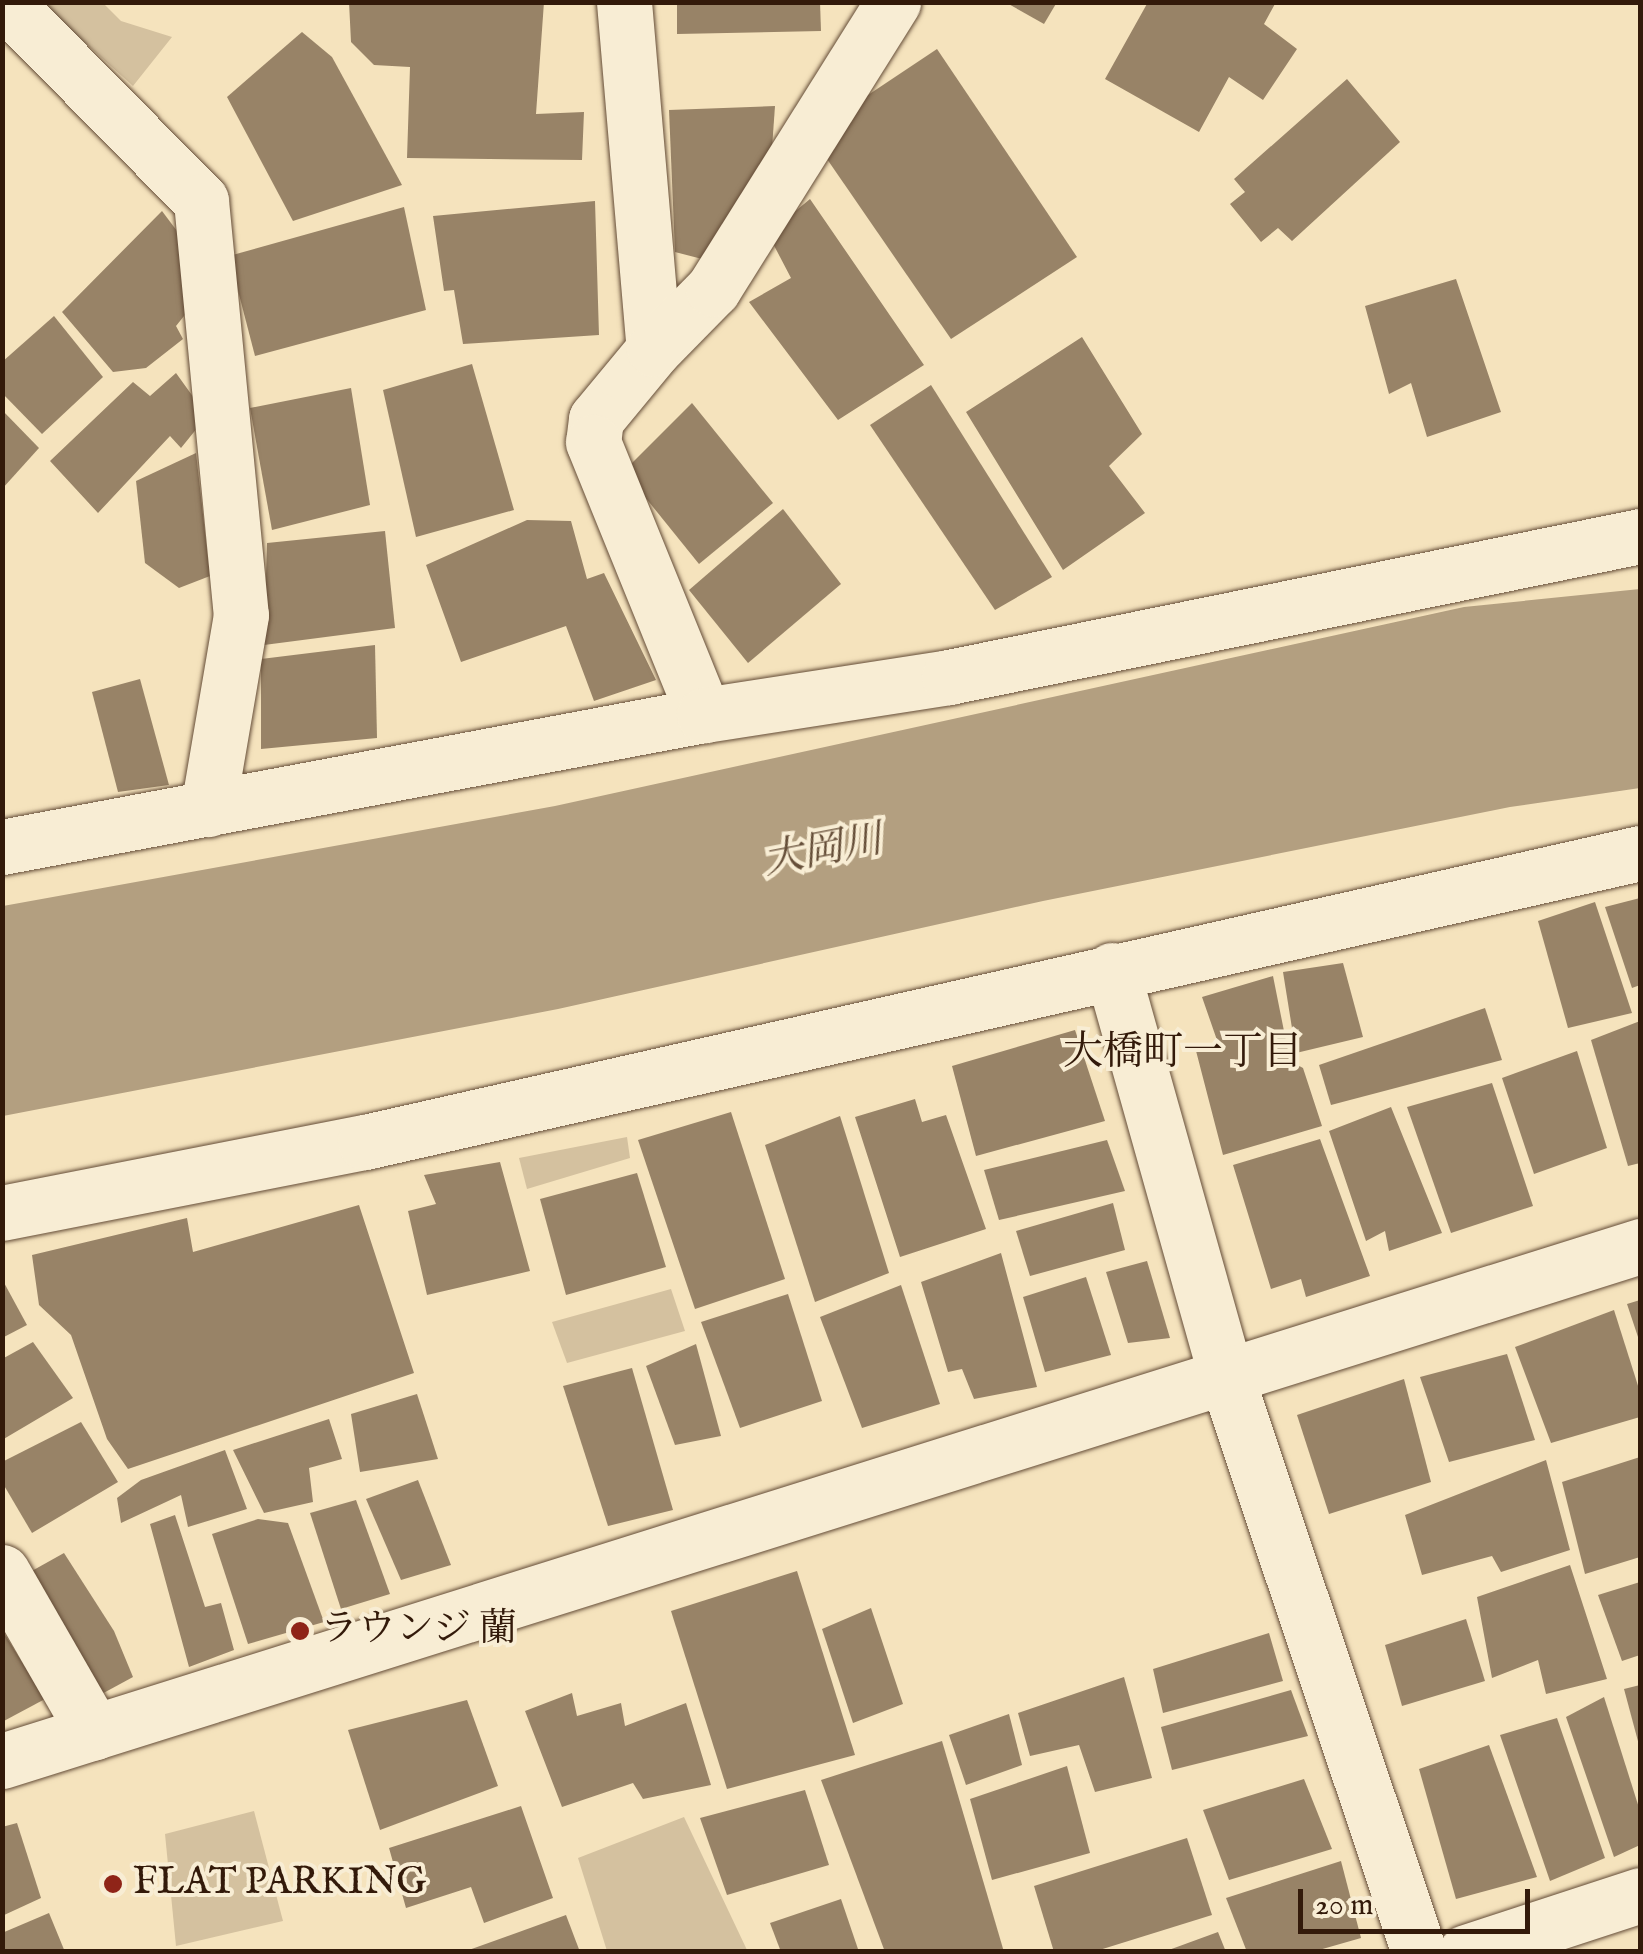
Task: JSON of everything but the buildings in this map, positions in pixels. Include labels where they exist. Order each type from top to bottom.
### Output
[{"type":"street","points":[[5,2],[201,201],[241,614],[208,809]]},
{"type":"street","points":[[624,2],[654,349]]},
{"type":"street","points":[[704,715],[593,442],[596,420],[654,349],[713,289],[893,2]]},
{"type":"street","points":[[2,847],[704,715],[949,678],[1640,536]]},
{"type":"street","points":[[2,1213],[365,1142],[1640,853]]},
{"type":"street","points":[[1112,970],[1226,1376],[1419,1952]]},
{"type":"street","points":[[2,1761],[1640,1246]]},
{"type":"street","points":[[2,1572],[94,1732]]},
{"type":"street","points":[[1466,1952],[1640,1896]]},
{"type":"shaded area","points":[[41,3],[103,3],[121,21],[172,37],[133,86]]},
{"type":"shaded area","points":[[627,1137],[630,1158],[527,1189],[519,1158]]},
{"type":"shaded area","points":[[671,1289],[685,1331],[567,1363],[552,1322]]},
{"type":"shaded area","points":[[254,1811],[283,1921],[176,1946],[165,1834]]},
{"type":"shaded area","points":[[684,1817],[747,1950],[607,1951],[578,1858]]},
{"type":"water","name":"大岡川","points":[[1640,589],[1640,788],[1510,807],[1043,901],[558,1009],[3,1116],[3,906],[555,806],[1464,607]]},
{"type":"place","name":"ラウンジ 蘭","points":[[300,1631]]},
{"type":"place","name":"FLAT PARKING","points":[[113,1884]]},
{"type":"district","name":"大橋町一丁目","points":[[1183,1054]]}]
